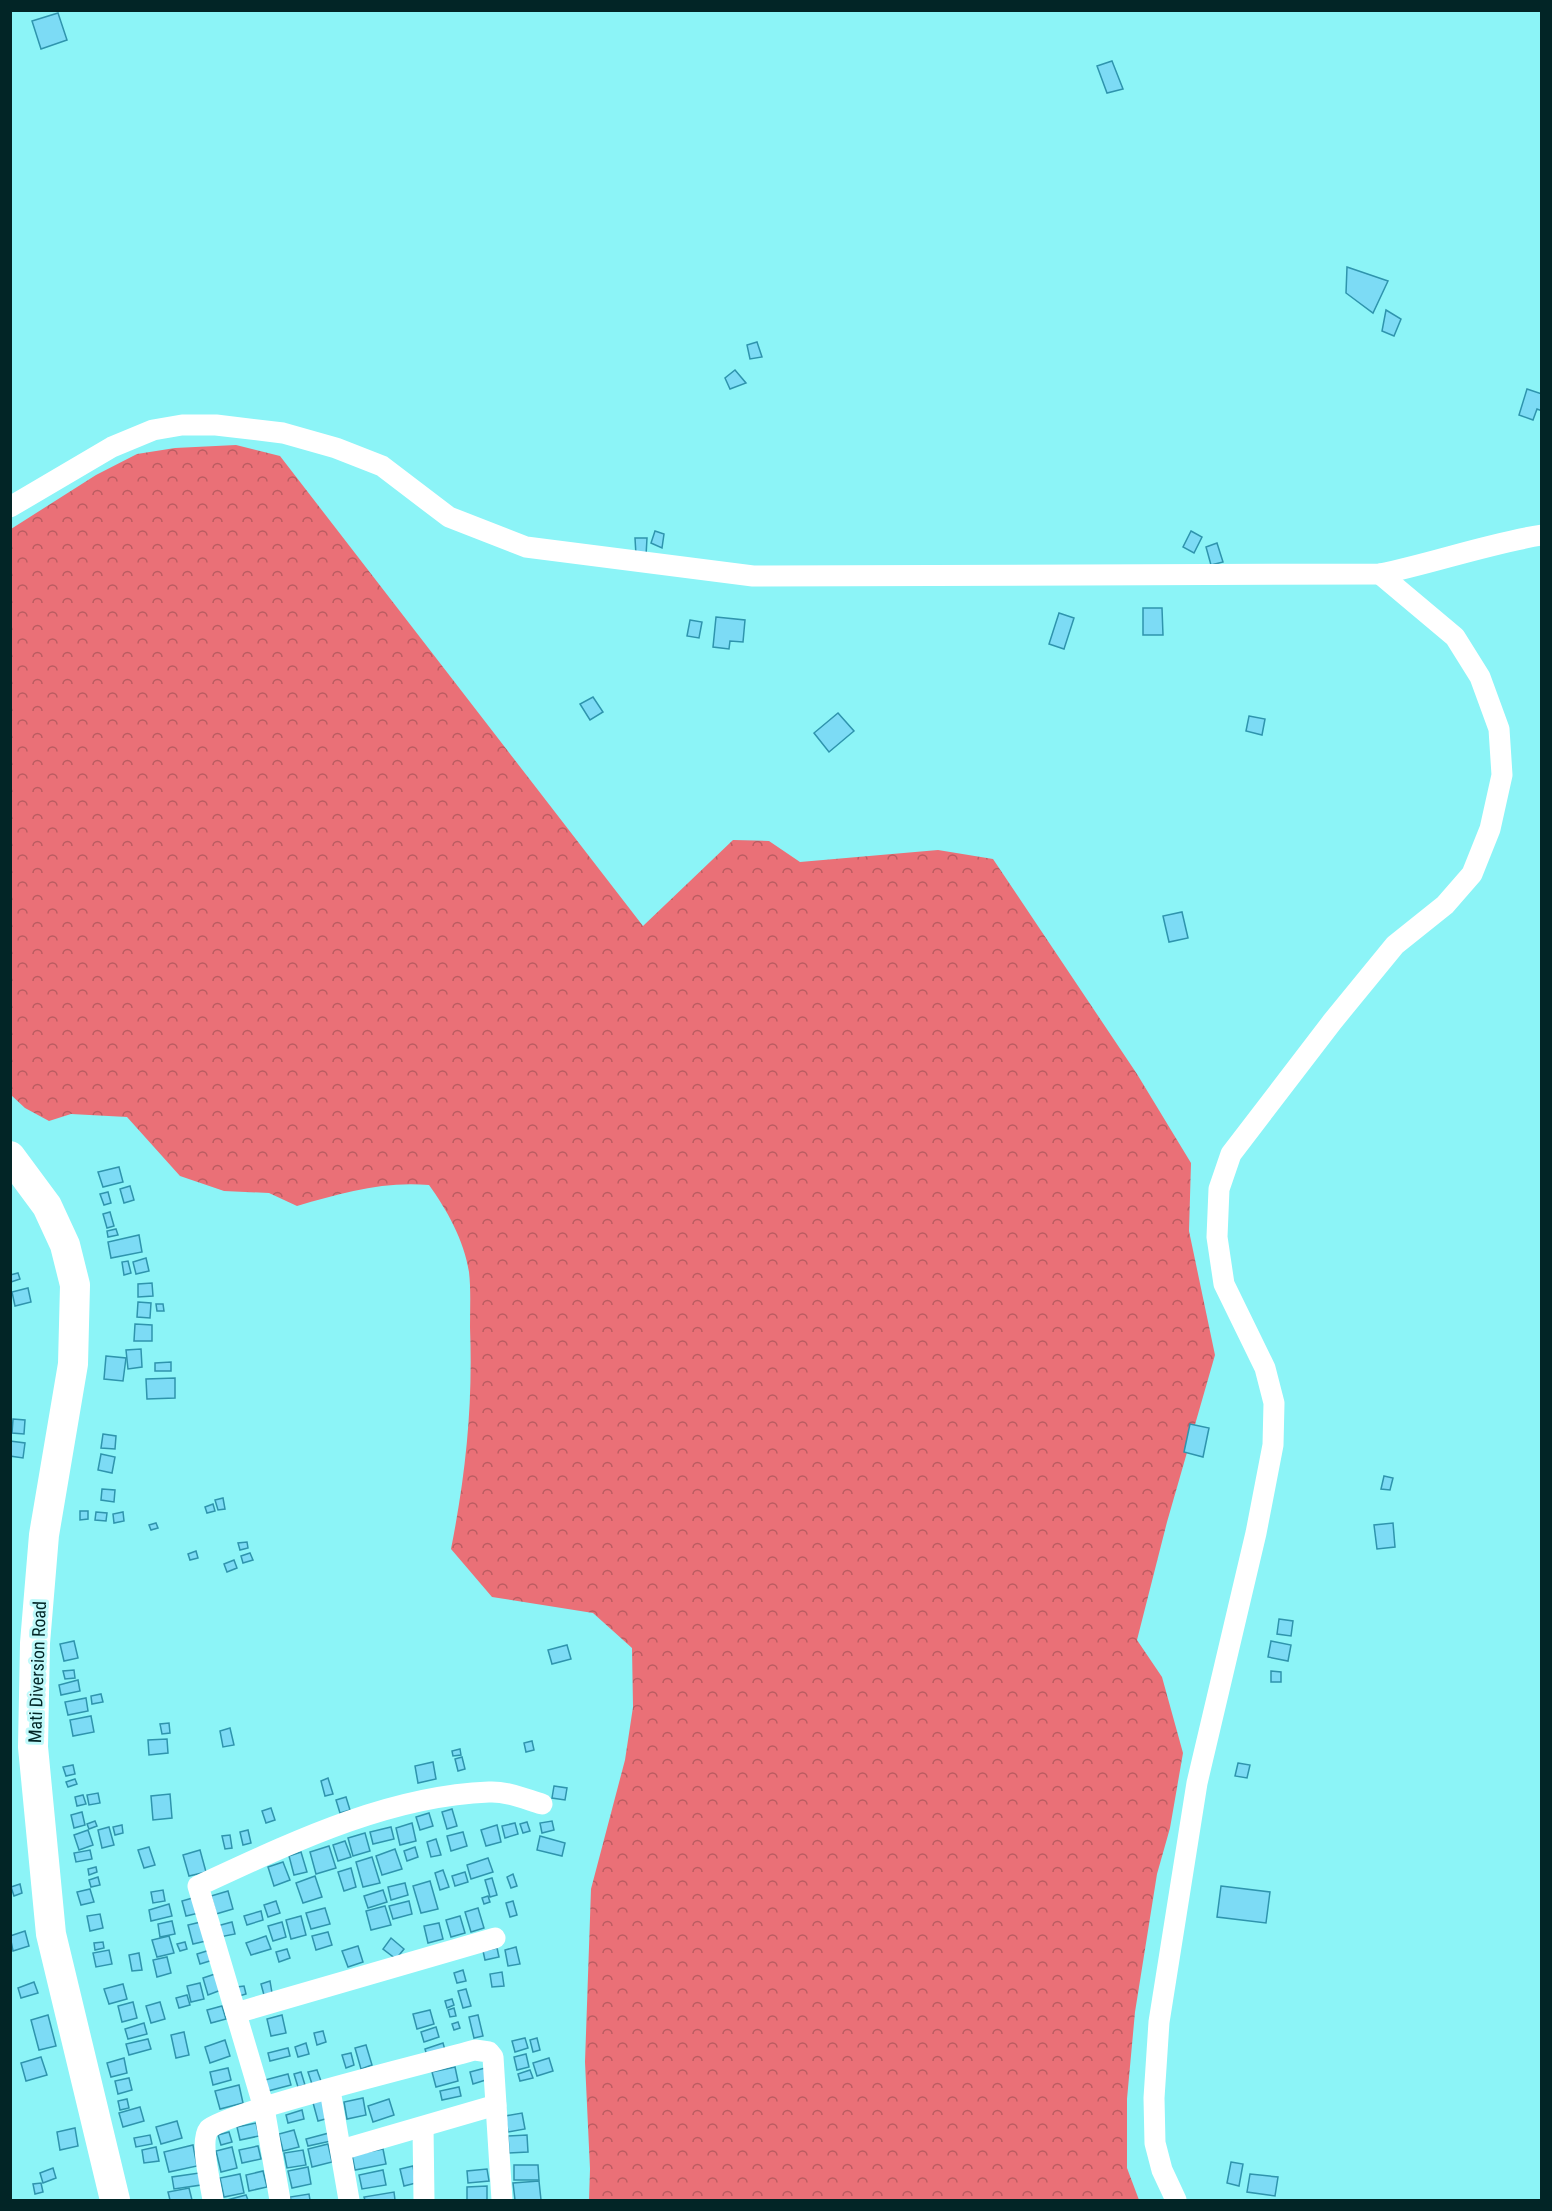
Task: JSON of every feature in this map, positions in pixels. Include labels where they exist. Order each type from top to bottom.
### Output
[{"type":"highway","name":"Mati Diversion Road","points":[[10,1156],[47,1206],[65,1245],[75,1285],[73,1364],[44,1535],[35,1643],[33,1747],[51,1934],[115,2200]]},
{"type":"street","points":[[10,507],[112,447],[153,430],[216,425],[283,433],[372,463],[416,490],[449,517],[526,547],[753,576],[1380,574],[1419,566],[1492,543],[1542,535]]},
{"type":"street","points":[[1176,2200],[1155,2143],[1154,2098],[1159,2022],[1197,1783],[1253,1544],[1273,1445],[1274,1403],[1265,1368],[1224,1284],[1217,1237],[1219,1189],[1231,1154],[1332,1022],[1395,945],[1445,905],[1472,874],[1490,829],[1502,775],[1499,729],[1480,677],[1455,638],[1380,574]]},
{"type":"street","points":[[280,2200],[264,2108],[198,1886],[296,1841],[389,1809],[428,1800],[490,1791],[515,1795],[542,1804]]},
{"type":"street","points":[[236,2013],[495,1938]]},
{"type":"street","points":[[213,2200],[204,2144],[208,2130],[222,2121],[481,2050],[489,2052],[493,2057],[502,2200]]},
{"type":"street","points":[[330,2090],[349,2200]]},
{"type":"street","points":[[341,2150],[496,2105]]},
{"type":"street","points":[[423,2127],[424,2200]]},
{"type":"green space","points":[[236,445],[280,456],[643,926],[733,840],[769,841],[800,862],[938,850],[993,859],[1137,1074],[1191,1163],[1189,1231],[1215,1355],[1167,1522],[1137,1640],[1162,1677],[1183,1753],[1170,1828],[1157,1874],[1135,2012],[1127,2099],[1127,2168],[1139,2200],[589,2200],[590,2169],[585,2062],[591,1889],[625,1760],[633,1707],[632,1648],[593,1613],[492,1597],[451,1549],[461,1493],[467,1438],[470,1383],[470,1292],[467,1260],[448,1215],[429,1185],[379,1186],[297,1206],[269,1193],[224,1191],[180,1176],[127,1117],[71,1114],[49,1121],[25,1108],[11,1095],[11,529],[96,475],[137,454],[175,448]]},
{"type":"building","points":[[58,13],[67,40],[41,49],[32,21]]},
{"type":"building","points":[[1112,61],[1123,89],[1107,93],[1097,66]]},
{"type":"building","points":[[1347,267],[1388,281],[1373,313],[1346,293]]},
{"type":"building","points":[[1386,310],[1401,319],[1394,336],[1382,331]]},
{"type":"building","points":[[757,342],[762,357],[750,359],[747,345]]},
{"type":"building","points":[[735,370],[746,383],[730,389],[725,378]]},
{"type":"building","points":[[1527,389],[1542,394],[1542,411],[1537,409],[1533,420],[1519,415]]},
{"type":"building","points":[[655,531],[664,534],[662,548],[651,543]]},
{"type":"building","points":[[1191,531],[1202,537],[1194,553],[1183,547]]},
{"type":"building","points":[[635,538],[647,538],[646,556],[636,555]]},
{"type":"building","points":[[1217,543],[1223,562],[1211,565],[1206,547]]},
{"type":"building","points":[[1143,608],[1162,608],[1163,635],[1143,635]]},
{"type":"building","points":[[1059,613],[1074,618],[1064,649],[1049,644]]},
{"type":"building","points":[[716,617],[745,620],[743,642],[730,641],[729,649],[713,647]]},
{"type":"building","points":[[690,620],[702,622],[699,638],[687,636]]},
{"type":"building","points":[[593,697],[603,712],[590,720],[580,704]]},
{"type":"building","points":[[838,713],[854,731],[829,752],[814,733]]},
{"type":"building","points":[[1249,716],[1265,719],[1262,735],[1246,731]]},
{"type":"building","points":[[1182,912],[1188,938],[1169,942],[1163,916]]},
{"type":"building","points":[[119,1167],[123,1182],[103,1187],[98,1172]]},
{"type":"building","points":[[130,1186],[134,1200],[124,1203],[120,1189]]},
{"type":"building","points":[[108,1192],[111,1203],[104,1205],[100,1194]]},
{"type":"building","points":[[110,1212],[114,1226],[107,1228],[103,1214]]},
{"type":"building","points":[[116,1229],[118,1235],[108,1237],[107,1231]]},
{"type":"building","points":[[139,1235],[142,1252],[111,1258],[108,1242]]},
{"type":"building","points":[[146,1258],[149,1271],[136,1274],[133,1262]]},
{"type":"building","points":[[128,1261],[131,1273],[124,1275],[122,1262]]},
{"type":"building","points":[[18,1273],[20,1279],[11,1282],[10,1275]]},
{"type":"building","points":[[152,1283],[153,1296],[138,1297],[138,1284]]},
{"type":"building","points":[[28,1288],[31,1302],[15,1306],[12,1292]]},
{"type":"building","points":[[138,1302],[151,1303],[150,1318],[137,1317]]},
{"type":"building","points":[[156,1304],[163,1304],[164,1311],[157,1311]]},
{"type":"building","points":[[135,1324],[152,1325],[152,1341],[134,1341]]},
{"type":"building","points":[[141,1349],[142,1367],[128,1369],[126,1350]]},
{"type":"building","points":[[106,1356],[126,1358],[123,1381],[104,1379]]},
{"type":"building","points":[[171,1362],[171,1371],[155,1371],[155,1363]]},
{"type":"building","points":[[175,1378],[175,1398],[147,1399],[146,1379]]},
{"type":"building","points":[[13,1419],[25,1420],[24,1434],[12,1433]]},
{"type":"building","points":[[1190,1424],[1209,1428],[1203,1457],[1184,1452]]},
{"type":"building","points":[[103,1434],[116,1436],[115,1449],[101,1448]]},
{"type":"building","points":[[10,1441],[25,1443],[23,1458],[10,1456]]},
{"type":"building","points":[[101,1454],[115,1457],[112,1473],[98,1470]]},
{"type":"building","points":[[1384,1476],[1393,1478],[1390,1490],[1381,1489]]},
{"type":"building","points":[[102,1489],[115,1490],[114,1502],[101,1500]]},
{"type":"building","points":[[223,1498],[225,1509],[218,1510],[215,1500]]},
{"type":"building","points":[[213,1504],[215,1511],[207,1513],[205,1507]]},
{"type":"building","points":[[80,1511],[88,1511],[88,1519],[80,1520]]},
{"type":"building","points":[[96,1512],[107,1513],[106,1521],[95,1520]]},
{"type":"building","points":[[123,1512],[124,1521],[114,1523],[113,1514]]},
{"type":"building","points":[[156,1523],[158,1528],[151,1530],[149,1525]]},
{"type":"building","points":[[1393,1523],[1395,1547],[1377,1549],[1374,1525]]},
{"type":"building","points":[[247,1542],[248,1548],[240,1550],[238,1543]]},
{"type":"building","points":[[196,1551],[198,1558],[190,1560],[188,1554]]},
{"type":"building","points":[[250,1553],[253,1560],[243,1563],[241,1556]]},
{"type":"building","points":[[234,1560],[237,1568],[227,1572],[224,1564]]},
{"type":"building","points":[[1279,1619],[1293,1621],[1291,1636],[1277,1634]]},
{"type":"building","points":[[74,1641],[78,1658],[64,1661],[60,1644]]},
{"type":"building","points":[[1271,1641],[1291,1645],[1288,1661],[1268,1657]]},
{"type":"building","points":[[567,1645],[571,1659],[552,1664],[548,1650]]},
{"type":"building","points":[[74,1670],[75,1678],[65,1679],[63,1671]]},
{"type":"building","points":[[1271,1671],[1281,1672],[1281,1682],[1271,1682]]},
{"type":"building","points":[[78,1680],[80,1691],[61,1695],[59,1685]]},
{"type":"building","points":[[101,1694],[103,1702],[92,1704],[91,1696]]},
{"type":"building","points":[[86,1698],[88,1711],[68,1715],[65,1702]]},
{"type":"building","points":[[91,1716],[94,1732],[73,1736],[70,1720]]},
{"type":"building","points":[[169,1723],[170,1733],[162,1734],[160,1724]]},
{"type":"building","points":[[230,1728],[234,1745],[223,1747],[220,1731]]},
{"type":"building","points":[[167,1739],[168,1753],[149,1755],[148,1740]]},
{"type":"building","points":[[532,1741],[534,1750],[526,1752],[524,1743]]},
{"type":"building","points":[[460,1749],[461,1755],[453,1756],[452,1751]]},
{"type":"building","points":[[462,1757],[465,1769],[458,1771],[455,1759]]},
{"type":"building","points":[[433,1762],[436,1779],[418,1783],[415,1766]]},
{"type":"building","points":[[1238,1763],[1250,1765],[1247,1778],[1235,1776]]},
{"type":"building","points":[[73,1765],[75,1774],[66,1776],[63,1767]]},
{"type":"building","points":[[328,1778],[333,1794],[325,1796],[321,1781]]},
{"type":"building","points":[[75,1779],[77,1784],[68,1787],[66,1782]]},
{"type":"building","points":[[554,1786],[567,1788],[565,1800],[552,1798]]},
{"type":"building","points":[[98,1793],[100,1803],[89,1805],[87,1795]]},
{"type":"building","points":[[170,1794],[172,1818],[153,1820],[151,1796]]},
{"type":"building","points":[[83,1795],[86,1804],[77,1806],[75,1797]]},
{"type":"building","points":[[346,1797],[350,1810],[340,1813],[336,1800]]},
{"type":"building","points":[[271,1808],[275,1820],[266,1823],[262,1811]]},
{"type":"building","points":[[452,1809],[457,1826],[447,1829],[442,1812]]},
{"type":"building","points":[[82,1812],[85,1825],[74,1828],[71,1815]]},
{"type":"building","points":[[429,1813],[433,1826],[420,1830],[416,1817]]},
{"type":"building","points":[[95,1821],[97,1826],[89,1829],[87,1824]]},
{"type":"building","points":[[552,1821],[554,1830],[542,1833],[540,1823]]},
{"type":"building","points":[[527,1822],[530,1831],[523,1833],[520,1824]]},
{"type":"building","points":[[412,1823],[416,1841],[400,1845],[396,1828]]},
{"type":"building","points":[[515,1823],[518,1834],[505,1838],[502,1826]]},
{"type":"building","points":[[122,1825],[123,1833],[115,1835],[113,1827]]},
{"type":"building","points":[[497,1825],[501,1842],[486,1846],[481,1830]]},
{"type":"building","points":[[109,1827],[114,1845],[102,1848],[98,1830]]},
{"type":"building","points":[[391,1827],[394,1839],[373,1844],[370,1832]]},
{"type":"building","points":[[88,1830],[93,1845],[79,1850],[74,1835]]},
{"type":"building","points":[[248,1830],[251,1843],[243,1845],[240,1832]]},
{"type":"building","points":[[463,1832],[467,1846],[451,1851],[447,1836]]},
{"type":"building","points":[[365,1833],[370,1851],[353,1856],[348,1838]]},
{"type":"building","points":[[230,1835],[232,1848],[225,1849],[222,1836]]},
{"type":"building","points":[[540,1836],[565,1843],[562,1856],[537,1850]]},
{"type":"building","points":[[436,1839],[441,1855],[431,1857],[427,1842]]},
{"type":"building","points":[[345,1841],[351,1857],[338,1861],[333,1845]]},
{"type":"building","points":[[329,1846],[336,1868],[316,1874],[310,1852]]},
{"type":"building","points":[[149,1847],[155,1865],[144,1868],[138,1850]]},
{"type":"building","points":[[415,1847],[418,1857],[407,1861],[404,1851]]},
{"type":"building","points":[[395,1849],[402,1869],[382,1875],[376,1856]]},
{"type":"building","points":[[90,1850],[92,1859],[76,1862],[74,1853]]},
{"type":"building","points":[[200,1850],[206,1872],[189,1876],[183,1855]]},
{"type":"building","points":[[301,1852],[307,1872],[294,1875],[289,1856]]},
{"type":"building","points":[[372,1857],[380,1883],[363,1887],[356,1862]]},
{"type":"building","points":[[488,1858],[493,1872],[471,1879],[467,1865]]},
{"type":"building","points":[[283,1862],[290,1880],[274,1886],[268,1867]]},
{"type":"building","points":[[96,1867],[97,1872],[89,1875],[88,1869]]},
{"type":"building","points":[[351,1868],[356,1887],[344,1891],[338,1872]]},
{"type":"building","points":[[443,1870],[449,1887],[440,1890],[435,1873]]},
{"type":"building","points":[[465,1872],[468,1882],[455,1886],[452,1876]]},
{"type":"building","points":[[513,1874],[517,1886],[511,1888],[507,1877]]},
{"type":"building","points":[[315,1876],[322,1897],[303,1903],[296,1883]]},
{"type":"building","points":[[98,1877],[100,1885],[91,1887],[89,1880]]},
{"type":"building","points":[[492,1878],[497,1895],[490,1897],[485,1880]]},
{"type":"building","points":[[430,1881],[438,1909],[421,1913],[413,1886]]},
{"type":"building","points":[[405,1883],[408,1895],[391,1900],[388,1887]]},
{"type":"building","points":[[20,1884],[22,1893],[14,1896],[11,1887]]},
{"type":"building","points":[[1221,1886],[1270,1892],[1266,1923],[1217,1917]]},
{"type":"building","points":[[90,1889],[94,1902],[81,1905],[77,1892]]},
{"type":"building","points":[[163,1890],[165,1901],[153,1903],[151,1892]]},
{"type":"building","points":[[383,1890],[387,1902],[368,1908],[364,1896]]},
{"type":"building","points":[[228,1891],[233,1909],[216,1914],[211,1896]]},
{"type":"building","points":[[488,1896],[490,1902],[484,1904],[482,1898]]},
{"type":"building","points":[[196,1897],[199,1913],[186,1916],[182,1901]]},
{"type":"building","points":[[276,1901],[280,1913],[268,1917],[264,1905]]},
{"type":"building","points":[[409,1901],[412,1914],[393,1919],[389,1906]]},
{"type":"building","points":[[513,1901],[517,1915],[510,1917],[506,1903]]},
{"type":"building","points":[[169,1904],[172,1916],[151,1921],[149,1910]]},
{"type":"building","points":[[385,1906],[391,1925],[371,1930],[366,1911]]},
{"type":"building","points":[[325,1908],[330,1924],[311,1929],[306,1913]]},
{"type":"building","points":[[478,1908],[484,1928],[471,1932],[465,1912]]},
{"type":"building","points":[[261,1911],[263,1920],[247,1925],[244,1916]]},
{"type":"building","points":[[100,1914],[103,1928],[90,1931],[87,1916]]},
{"type":"building","points":[[301,1916],[306,1935],[291,1939],[286,1920]]},
{"type":"building","points":[[460,1916],[465,1933],[451,1937],[446,1920]]},
{"type":"building","points":[[172,1921],[175,1934],[160,1937],[158,1924]]},
{"type":"building","points":[[201,1922],[206,1941],[193,1944],[188,1925]]},
{"type":"building","points":[[232,1922],[235,1934],[220,1937],[217,1926]]},
{"type":"building","points":[[282,1922],[286,1937],[273,1941],[268,1926]]},
{"type":"building","points":[[439,1923],[443,1939],[428,1943],[424,1926]]},
{"type":"building","points":[[25,1931],[29,1946],[13,1951],[10,1936]]},
{"type":"building","points":[[328,1932],[332,1945],[316,1950],[312,1936]]},
{"type":"building","points":[[169,1936],[174,1953],[157,1957],[152,1940]]},
{"type":"building","points":[[266,1936],[271,1949],[251,1955],[246,1943]]},
{"type":"building","points":[[391,1938],[404,1949],[396,1959],[383,1949]]},
{"type":"building","points":[[103,1942],[104,1948],[95,1950],[94,1943]]},
{"type":"building","points":[[185,1942],[187,1949],[180,1951],[177,1944]]},
{"type":"building","points":[[358,1946],[363,1962],[348,1967],[342,1951]]},
{"type":"building","points":[[516,1947],[520,1964],[508,1966],[505,1950]]},
{"type":"building","points":[[497,1948],[499,1957],[485,1960],[483,1951]]},
{"type":"building","points":[[287,1949],[290,1958],[279,1962],[276,1952]]},
{"type":"building","points":[[109,1950],[112,1964],[96,1967],[93,1953]]},
{"type":"building","points":[[210,1950],[213,1960],[200,1964],[197,1954]]},
{"type":"building","points":[[139,1953],[142,1970],[132,1971],[129,1955]]},
{"type":"building","points":[[167,1957],[171,1973],[157,1977],[153,1960]]},
{"type":"building","points":[[463,1970],[466,1981],[457,1983],[454,1973]]},
{"type":"building","points":[[502,1972],[504,1986],[492,1987],[490,1974]]},
{"type":"building","points":[[215,1974],[221,1990],[208,1995],[203,1978]]},
{"type":"building","points":[[270,1981],[272,1993],[264,1995],[261,1984]]},
{"type":"building","points":[[34,1982],[38,1993],[21,1998],[18,1988]]},
{"type":"building","points":[[200,1983],[204,1999],[191,2002],[187,1986]]},
{"type":"building","points":[[123,1984],[127,1999],[109,2004],[104,1989]]},
{"type":"building","points":[[244,1986],[246,1994],[239,1996],[237,1987]]},
{"type":"building","points":[[466,1989],[471,2006],[463,2008],[458,1991]]},
{"type":"building","points":[[187,1995],[190,2005],[179,2008],[176,1998]]},
{"type":"building","points":[[452,1999],[454,2005],[447,2008],[445,2001]]},
{"type":"building","points":[[133,2002],[137,2018],[122,2022],[118,2006]]},
{"type":"building","points":[[160,2002],[165,2019],[151,2023],[146,2006]]},
{"type":"building","points":[[222,2006],[226,2019],[211,2023],[207,2010]]},
{"type":"building","points":[[454,2008],[456,2016],[450,2017],[448,2010]]},
{"type":"building","points":[[430,2010],[434,2024],[417,2029],[413,2014]]},
{"type":"building","points":[[48,2015],[56,2046],[39,2050],[31,2020]]},
{"type":"building","points":[[282,2015],[286,2033],[271,2036],[267,2019]]},
{"type":"building","points":[[478,2015],[483,2036],[474,2038],[469,2017]]},
{"type":"building","points":[[458,2022],[460,2028],[454,2030],[452,2024]]},
{"type":"building","points":[[144,2023],[147,2034],[128,2039],[125,2029]]},
{"type":"building","points":[[436,2027],[439,2037],[424,2042],[421,2032]]},
{"type":"building","points":[[323,2031],[326,2042],[317,2045],[314,2033]]},
{"type":"building","points":[[184,2032],[189,2055],[176,2058],[171,2035]]},
{"type":"building","points":[[525,2038],[528,2048],[515,2052],[512,2041]]},
{"type":"building","points":[[537,2038],[540,2050],[533,2052],[530,2040]]},
{"type":"building","points":[[148,2039],[151,2049],[129,2055],[126,2044]]},
{"type":"building","points":[[225,2040],[230,2056],[210,2063],[205,2047]]},
{"type":"building","points":[[306,2043],[309,2054],[298,2057],[295,2047]]},
{"type":"building","points":[[443,2043],[445,2050],[427,2056],[425,2049]]},
{"type":"building","points":[[366,2045],[372,2065],[361,2069],[355,2048]]},
{"type":"building","points":[[288,2048],[290,2056],[270,2061],[268,2053]]},
{"type":"building","points":[[351,2053],[354,2065],[346,2068],[342,2055]]},
{"type":"building","points":[[526,2054],[529,2067],[517,2070],[514,2057]]},
{"type":"building","points":[[41,2057],[47,2075],[26,2081],[21,2063]]},
{"type":"building","points":[[124,2058],[127,2073],[111,2077],[107,2063]]},
{"type":"building","points":[[549,2058],[553,2071],[537,2076],[533,2063]]},
{"type":"building","points":[[455,2067],[458,2081],[436,2087],[432,2072]]},
{"type":"building","points":[[489,2067],[492,2078],[473,2084],[470,2072]]},
{"type":"building","points":[[228,2068],[231,2080],[213,2085],[210,2072]]},
{"type":"building","points":[[317,2070],[322,2084],[313,2087],[308,2072]]},
{"type":"building","points":[[530,2070],[533,2078],[520,2081],[518,2074]]},
{"type":"building","points":[[301,2072],[305,2085],[298,2087],[294,2074]]},
{"type":"building","points":[[288,2074],[291,2085],[268,2091],[265,2080]]},
{"type":"building","points":[[129,2078],[132,2090],[118,2094],[115,2081]]},
{"type":"building","points":[[239,2085],[243,2103],[220,2109],[215,2091]]},
{"type":"building","points":[[459,2087],[461,2096],[442,2100],[440,2091]]},
{"type":"building","points":[[323,2096],[329,2118],[318,2121],[312,2099]]},
{"type":"building","points":[[363,2098],[366,2115],[347,2119],[344,2102]]},
{"type":"building","points":[[127,2099],[129,2108],[120,2110],[118,2101]]},
{"type":"building","points":[[389,2099],[394,2115],[373,2122],[368,2106]]},
{"type":"building","points":[[140,2107],[144,2121],[123,2127],[119,2113]]},
{"type":"building","points":[[302,2110],[304,2119],[288,2123],[286,2115]]},
{"type":"building","points":[[522,2113],[525,2129],[508,2132],[505,2116]]},
{"type":"building","points":[[177,2121],[182,2138],[161,2144],[156,2127]]},
{"type":"building","points":[[256,2123],[259,2136],[240,2140],[237,2127]]},
{"type":"building","points":[[75,2128],[78,2146],[60,2150],[57,2132]]},
{"type":"building","points":[[294,2130],[299,2147],[283,2151],[279,2134]]},
{"type":"building","points":[[229,2132],[232,2142],[221,2145],[218,2135]]},
{"type":"building","points":[[329,2133],[331,2141],[308,2146],[306,2139]]},
{"type":"building","points":[[150,2135],[152,2144],[136,2147],[134,2138]]},
{"type":"building","points":[[527,2135],[528,2152],[509,2153],[508,2136]]},
{"type":"building","points":[[328,2144],[332,2162],[312,2167],[308,2149]]},
{"type":"building","points":[[193,2145],[197,2166],[169,2172],[164,2152]]},
{"type":"building","points":[[258,2146],[261,2159],[242,2163],[239,2150]]},
{"type":"building","points":[[156,2147],[159,2161],[144,2163],[142,2150]]},
{"type":"building","points":[[232,2147],[237,2168],[221,2172],[216,2151]]},
{"type":"building","points":[[383,2149],[386,2164],[355,2170],[352,2155]]},
{"type":"building","points":[[303,2150],[306,2165],[287,2168],[284,2153]]},
{"type":"building","points":[[1231,2162],[1243,2164],[1239,2186],[1227,2183]]},
{"type":"building","points":[[514,2165],[538,2165],[539,2180],[514,2180]]},
{"type":"building","points":[[413,2166],[416,2183],[404,2186],[400,2169]]},
{"type":"building","points":[[308,2167],[311,2184],[292,2188],[288,2171]]},
{"type":"building","points":[[53,2168],[56,2178],[43,2183],[40,2173]]},
{"type":"building","points":[[487,2169],[489,2181],[468,2183],[467,2171]]},
{"type":"building","points":[[383,2170],[386,2185],[362,2189],[359,2175]]},
{"type":"building","points":[[263,2171],[267,2187],[249,2191],[246,2175]]},
{"type":"building","points":[[199,2173],[201,2185],[174,2189],[172,2177]]},
{"type":"building","points":[[240,2174],[244,2193],[224,2197],[220,2178]]},
{"type":"building","points":[[1250,2174],[1278,2177],[1275,2196],[1247,2192]]},
{"type":"building","points":[[539,2181],[541,2200],[515,2200],[513,2183]]},
{"type":"building","points":[[41,2183],[43,2192],[35,2194],[33,2184]]},
{"type":"building","points":[[487,2186],[487,2200],[467,2200],[467,2187]]},
{"type":"building","points":[[189,2188],[192,2200],[170,2200],[168,2192]]},
{"type":"building","points":[[394,2192],[395,2200],[365,2200],[364,2197]]},
{"type":"building","points":[[309,2194],[310,2200],[291,2200],[290,2197]]},
{"type":"building","points":[[246,2195],[248,2200],[227,2200]]}]
